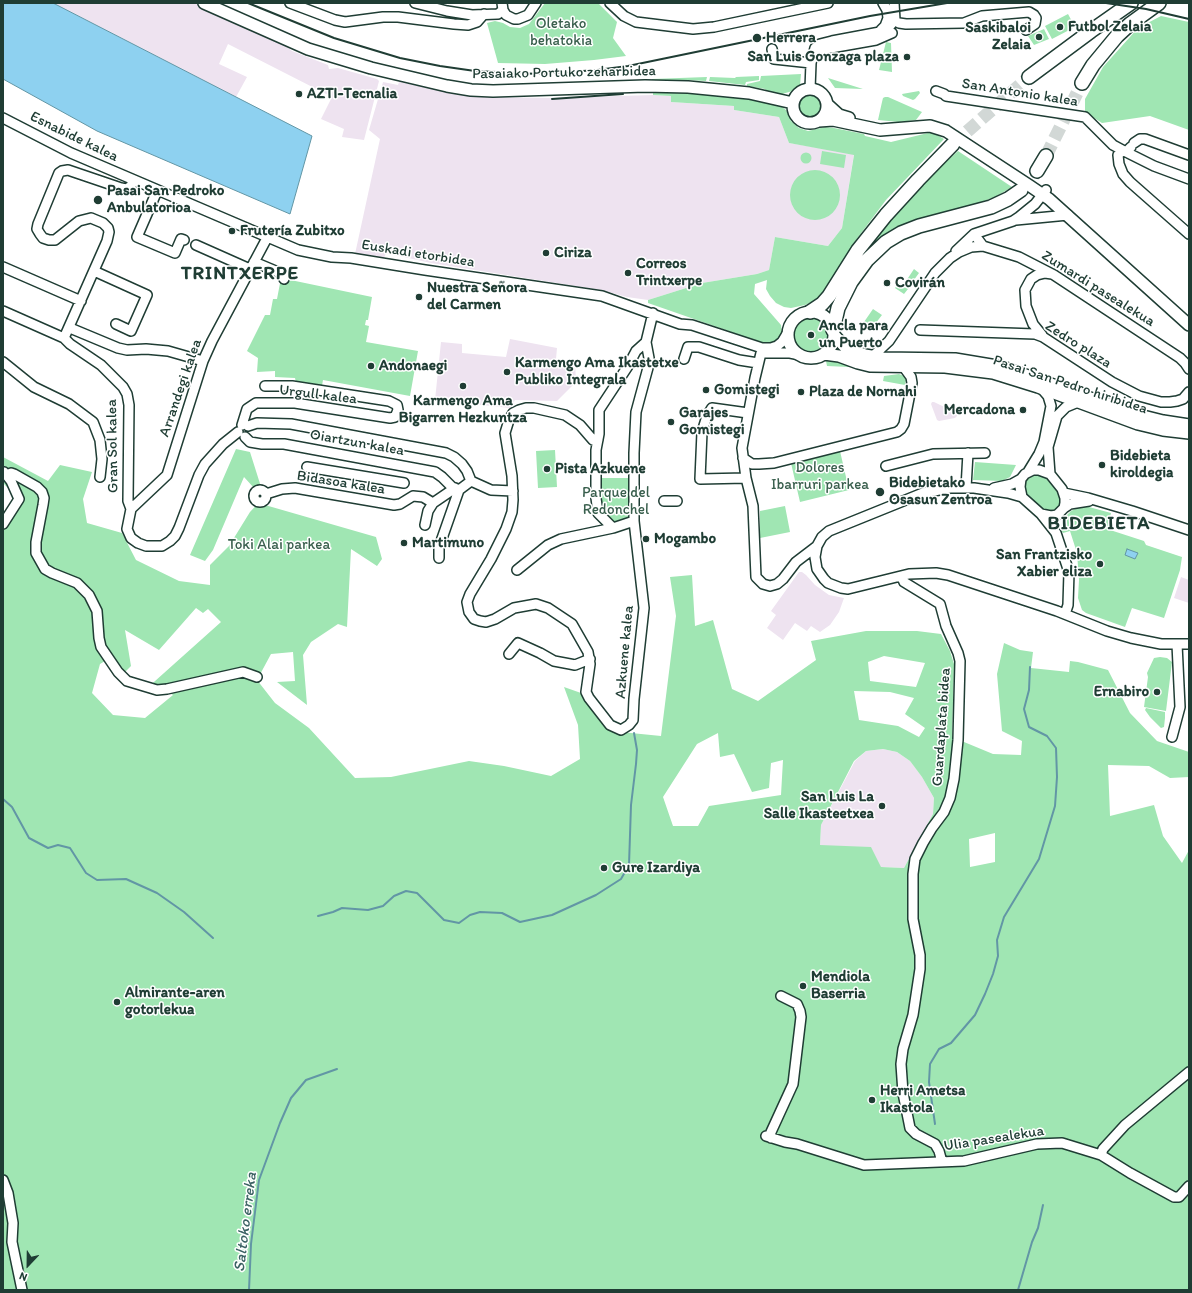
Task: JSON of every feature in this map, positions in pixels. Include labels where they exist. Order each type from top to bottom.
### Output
[{"type":"highway","points":[[1029,77],[1090,30],[1131,3]]},
{"type":"highway","points":[[1082,83],[1100,55],[1117,36],[1130,24],[1159,3]]},
{"type":"highway","points":[[810,312],[822,304],[829,296],[858,250],[886,215],[953,144]]},
{"type":"highway","points":[[1037,171],[1046,156]]},
{"type":"highway","points":[[833,333],[838,308],[851,282],[867,260],[886,242],[901,233],[918,226],[991,207],[1008,199],[1021,190]]},
{"type":"main road","name":"Pasaiako Portuko zeharbidea","points":[[204,3],[305,48],[371,68],[471,90],[493,91],[648,86],[688,87],[749,93],[793,103]]},
{"type":"main road","points":[[1189,316],[1068,207],[1044,192],[946,131],[936,127],[925,126],[880,130],[830,120],[810,123],[800,120],[794,112],[793,103],[798,94],[805,89],[814,89],[822,93],[828,105],[839,115],[875,123],[892,124],[924,121],[942,124],[1044,192],[1189,325]]},
{"type":"main road","points":[[819,121],[826,114],[828,105]]},
{"type":"main road","points":[[810,312],[816,312],[827,319],[833,333],[832,344],[824,354],[813,358],[800,355],[790,346],[788,339],[788,332],[794,318],[810,312]]},
{"type":"main road","name":"Pasai San Pedro hiribidea","points":[[833,333],[842,344],[851,351],[872,357],[955,359],[1003,367],[1151,419],[1189,424]]},
{"type":"main road","name":"Pasai San Pedro hiribidea","points":[[824,354],[839,356],[870,366],[945,367],[976,370],[1010,378],[1149,427],[1189,433]]},
{"type":"street","points":[[290,3],[335,20],[345,22],[383,17],[398,17],[468,25],[477,22],[484,14]]},
{"type":"street","points":[[415,3],[447,11],[472,15],[498,14],[502,6],[510,18],[514,19],[522,19],[528,15],[536,3]]},
{"type":"street","points":[[610,3],[624,16],[636,22],[693,28],[714,27],[828,3]]},
{"type":"street","points":[[891,4],[899,23]]},
{"type":"street","points":[[810,89],[812,59],[815,48],[820,44],[876,33],[887,29],[893,23],[896,15],[891,4]]},
{"type":"street","points":[[899,23],[964,23],[982,16],[1029,12],[1036,18],[1035,24],[1026,30]]},
{"type":"street","points":[[772,49],[774,58],[812,59],[825,49],[885,38],[892,34],[899,23]]},
{"type":"street","name":"San Antonio kalea","points":[[936,91],[946,96],[1085,117],[1124,149]]},
{"type":"street","name":"Esnabide kalea","points":[[3,118],[71,153],[133,181]]},
{"type":"street","points":[[1189,155],[1145,139],[1140,140],[1124,149],[1118,164],[1123,174],[1130,182],[1189,234]]},
{"type":"street","points":[[1124,149],[1154,166],[1189,178]]},
{"type":"street","points":[[64,338],[70,328],[109,236],[108,228],[103,223],[91,218],[79,221],[72,225],[55,240],[44,238],[40,234],[37,229],[38,224],[59,174],[62,171],[68,170],[126,189],[131,186],[133,181]]},
{"type":"street","name":"Euskadi etorbidea","points":[[133,181],[298,250],[325,256],[358,259],[602,296],[680,324],[690,331],[743,349],[761,353],[790,353],[800,355]]},
{"type":"street","points":[[157,191],[137,237],[175,255],[181,239],[184,240]]},
{"type":"street","name":"Zumardi pasealekua","points":[[1013,221],[1030,209],[1044,192]]},
{"type":"street","name":"Zumardi pasealekua","points":[[872,357],[889,341],[930,280],[974,234],[1013,221],[1068,215]]},
{"type":"street","points":[[974,234],[983,246]]},
{"type":"street","name":"Arrandegi kalea","points":[[131,509],[167,475],[203,361],[267,238]]},
{"type":"street","points":[[196,245],[252,266],[285,275],[284,279]]},
{"type":"street","name":"Zumardi pasealekua","points":[[950,258],[965,249],[983,246],[1019,257],[1054,274],[1180,358],[1189,369]]},
{"type":"street","points":[[3,267],[81,301]]},
{"type":"street","points":[[94,272],[146,295],[131,331],[116,324]]},
{"type":"street","points":[[1043,337],[1033,324],[1026,306],[1024,299],[1025,290],[1027,284],[1037,275],[1045,273],[1054,274]]},
{"type":"street","name":"Gran Sol kalea","points":[[3,311],[64,338],[70,344],[101,365],[123,387],[127,394],[129,405],[128,501],[131,509],[127,529],[132,538],[146,546],[162,546],[170,541],[179,528],[199,475],[205,464],[223,444],[243,431]]},
{"type":"street","points":[[613,528],[598,513],[596,490],[596,450],[599,434],[599,410],[636,351],[646,342],[652,313]]},
{"type":"street","name":"Euskadi etorbidea","points":[[680,324],[692,325],[762,348],[777,346],[782,342],[788,332]]},
{"type":"street","points":[[1028,332],[1032,329],[1033,324]]},
{"type":"street","points":[[70,328],[118,348],[127,350],[146,349],[168,351],[203,361]]},
{"type":"street","name":"Zedro plaza","points":[[920,330],[1028,332],[1043,337],[1112,382],[1139,396],[1161,402],[1170,402],[1183,399],[1189,392]]},
{"type":"street","name":"Azkuene kalea","points":[[590,659],[586,692],[610,724],[622,730],[633,720],[644,608],[634,521],[636,412],[649,364],[646,342]]},
{"type":"street","points":[[684,359],[688,347],[699,347],[738,360],[758,363]]},
{"type":"street","points":[[636,351],[644,351],[649,358]]},
{"type":"street","points":[[761,353],[743,439],[743,458],[753,506],[755,572],[759,581],[770,586],[776,584],[783,579],[796,562],[817,546],[825,534],[836,527],[918,495],[941,489],[984,489],[1022,496],[1041,514],[1056,533],[1069,572],[1070,582],[1068,605],[1065,614]]},
{"type":"street","points":[[3,362],[34,387],[69,404],[93,422],[100,440],[102,459],[100,477]]},
{"type":"street","points":[[743,458],[752,464],[774,463],[897,432],[904,424],[912,383],[911,377],[903,366]]},
{"type":"street","points":[[1050,474],[1048,448],[1057,416],[1060,395],[1054,384]]},
{"type":"street","name":"Urgull kalea","points":[[243,431],[247,409],[256,402],[295,403],[390,418],[395,417],[398,410],[397,405],[389,401],[292,386],[265,386]]},
{"type":"street","points":[[1042,389],[1048,396],[1052,406]]},
{"type":"street","points":[[984,489],[1006,486],[1021,479],[1028,472],[1039,454],[1044,442],[1054,400],[1060,395],[1072,391]]},
{"type":"street","points":[[1057,416],[1066,407],[1078,402]]},
{"type":"street","points":[[509,654],[518,643],[540,652],[554,660],[570,664],[575,665],[590,659],[588,652],[572,624],[548,608],[536,604],[526,605],[514,608],[495,619],[486,622],[474,619],[469,612],[467,602],[470,594],[491,559],[506,529],[512,512],[513,491],[505,433],[509,420],[513,413],[526,408],[534,408],[565,414],[580,425],[593,440],[598,440]]},
{"type":"street","points":[[746,478],[700,479],[702,432],[707,416],[712,408],[748,413]]},
{"type":"street","points":[[243,431],[257,423],[291,424],[446,453],[454,457],[462,464],[467,471],[471,482],[491,490],[513,491]]},
{"type":"street","name":"Oiartzun kalea","points":[[243,431],[250,442],[262,444],[284,444],[435,472],[457,489]]},
{"type":"street","points":[[966,488],[968,453]]},
{"type":"street","points":[[886,466],[933,454],[985,453]]},
{"type":"street","points":[[307,467],[404,483]]},
{"type":"street","points":[[1028,472],[1039,470],[1050,474],[1064,493],[1065,498],[1057,521],[1056,533]]},
{"type":"street","points":[[3,524],[20,499],[5,473]]},
{"type":"street","points":[[5,473],[14,474],[37,487],[42,492],[44,498],[36,542],[36,553],[45,569],[77,584],[89,595],[97,611],[101,647],[118,672],[127,681],[157,690],[212,680],[243,672],[257,677]]},
{"type":"street","points":[[1021,479],[1020,487],[1022,496]]},
{"type":"street","points":[[425,524],[428,511],[433,503],[471,482]]},
{"type":"street","name":"Bidasoa kalea","points":[[266,494],[282,488],[295,488],[394,505],[400,504],[413,496],[423,496],[433,503]]},
{"type":"street","points":[[439,558],[439,547],[457,489]]},
{"type":"street","points":[[1064,493],[1082,496],[1189,530]]},
{"type":"street","points":[[664,500],[677,501]]},
{"type":"street","points":[[1041,514],[1051,516],[1057,515],[1070,504],[1094,500]]},
{"type":"street","points":[[517,570],[548,545],[561,539],[613,528],[634,521]]},
{"type":"street","points":[[817,546],[815,557],[817,569],[824,580],[834,586],[848,589],[902,577],[909,574],[923,573],[948,575],[1065,614],[1107,631],[1131,638],[1148,642],[1189,644]]},
{"type":"street","name":"Guardaplata bidea","points":[[902,577],[904,582],[940,604],[946,626],[960,661],[958,740],[952,792],[944,812],[932,828],[915,859],[913,874],[913,919],[920,955],[920,969],[913,1015],[903,1048],[901,1064],[903,1093],[910,1128],[916,1134],[935,1144],[942,1162]]},
{"type":"street","points":[[1172,738],[1180,707],[1178,644]]},
{"type":"street","name":"Ulia pasealekua","points":[[781,996],[797,1004],[801,1017],[793,1084],[768,1137],[864,1164],[964,1161],[1037,1144],[1062,1143],[1095,1152],[1174,1197],[1178,1197],[1189,1186]]},
{"type":"street","points":[[1101,1155],[1103,1150],[1125,1126],[1189,1072]]},
{"type":"street","points":[[3,1180],[8,1193],[13,1223],[12,1242],[22,1290]]},
{"type":"shaded area","points":[[53,3],[197,3],[280,41],[292,51],[328,65],[329,69],[338,68],[377,79],[379,81],[364,140],[342,137],[344,129],[321,119],[332,97],[228,44],[219,64],[247,77],[236,97]]},
{"type":"shaded area","points":[[383,82],[398,85],[399,82],[457,94],[487,97],[551,98],[653,95],[671,96],[671,102],[734,106],[734,110],[779,117],[789,143],[854,154],[842,228],[828,246],[775,237],[769,270],[757,274],[702,283],[648,300],[627,297],[601,290],[431,263],[386,253],[384,258],[355,254],[380,139],[369,130]]},
{"type":"shaded area","name":"Karmengo Ama Ikastetxe Publiko Integrala","points":[[510,339],[557,348],[556,359],[575,362],[576,382],[557,401],[515,400],[510,408],[435,400],[441,342],[462,344],[462,353],[506,357]]},
{"type":"shaded area","points":[[932,402],[957,413],[957,416],[955,418],[939,421],[937,420],[931,404]]},
{"type":"shaded area","points":[[799,572],[806,575],[815,585],[829,595],[844,598],[839,612],[830,625],[820,632],[811,626],[807,631],[795,623],[783,640],[767,628],[776,615],[771,611]]},
{"type":"shaded area","points":[[1181,577],[1189,580],[1189,603],[1174,598]]},
{"type":"shaded area","name":"San Luis La Salle Ikasteetxea","points":[[883,749],[897,752],[910,761],[922,777],[934,798],[933,814],[904,868],[881,867],[820,845],[821,825],[855,761],[866,751]]},
{"type":"green space","name":"Oletako behatokia","points":[[545,3],[598,3],[617,22],[613,38],[626,56],[545,64],[498,63],[487,23],[495,21],[510,27],[520,28],[529,24]]},
{"type":"green space","name":"Futbol Zelaia","points":[[1068,14],[1075,27],[1052,39],[1045,26]]},
{"type":"green space","points":[[1161,16],[1189,22],[1189,130],[1150,116],[1102,123],[1085,112],[1085,99],[1103,67],[1138,28]]},
{"type":"green space","name":"Saskibaloi Zelaia","points":[[1044,29],[1049,39],[1034,45],[1028,36]]},
{"type":"green space","points":[[886,42],[891,43],[892,72],[879,70]]},
{"type":"green space","points":[[801,74],[800,86],[796,90],[782,94],[767,93],[765,89],[747,86],[747,84],[760,81],[761,76]]},
{"type":"green space","points":[[759,76],[759,80],[746,82],[745,85],[709,81],[710,77],[735,78]]},
{"type":"green space","points":[[707,77],[706,81],[687,80],[684,83],[652,83],[652,79]]},
{"type":"green space","points":[[828,78],[863,89],[835,88]]},
{"type":"green space","points":[[919,91],[920,93],[913,100],[903,96],[902,94]]},
{"type":"green space","points":[[653,92],[685,92],[770,103],[781,106],[786,110],[791,121],[799,128],[808,131],[825,127],[834,128],[864,134],[865,136],[891,142],[932,132],[944,139],[886,200],[853,244],[823,294],[816,300],[805,305],[791,308],[784,307],[776,303],[770,296],[766,289],[767,280],[755,284],[754,294],[781,325],[782,335],[779,341],[768,346],[744,341],[737,334],[648,303],[648,300],[702,283],[757,274],[769,270],[775,237],[828,246],[842,228],[854,155],[789,143],[779,117],[734,110],[734,106],[671,102],[671,96],[653,95]]},
{"type":"green space","points":[[810,94],[815,95],[821,101],[821,111],[815,117],[810,118],[805,117],[799,111],[798,106],[799,101],[805,95]]},
{"type":"green space","points":[[885,97],[922,112],[916,120],[899,122],[878,120],[883,98]]},
{"type":"green space","points":[[822,151],[846,155],[844,168],[820,164]]},
{"type":"green space","points":[[958,151],[1012,187],[995,197],[945,213],[871,248],[870,245],[913,193]]},
{"type":"green space","points":[[806,152],[810,154],[812,158],[810,162],[806,164],[802,162],[800,158],[802,154]]},
{"type":"green space","points":[[810,170],[820,170],[833,177],[840,190],[840,200],[833,213],[820,220],[810,220],[801,216],[794,209],[790,200],[790,190],[794,181],[801,174]]},
{"type":"green space","points":[[914,269],[919,273],[911,284],[906,281]]},
{"type":"green space","points":[[281,278],[372,297],[368,320],[366,320],[365,325],[369,326],[366,342],[418,351],[410,396],[323,380],[321,391],[297,387],[295,378],[275,377],[275,371],[257,372],[258,358],[247,351],[265,315],[270,315],[273,299],[277,299]]},
{"type":"green space","points":[[899,283],[908,289],[904,294],[895,288]]},
{"type":"green space","points":[[873,309],[882,315],[872,328],[864,322]]},
{"type":"green space","points":[[808,318],[814,318],[818,319],[825,325],[828,335],[827,342],[821,349],[814,352],[808,352],[804,351],[797,345],[794,338],[794,332],[795,328],[801,321]]},
{"type":"green space","points":[[826,361],[838,362],[850,366],[827,366]]},
{"type":"green space","points":[[899,374],[904,376],[906,380],[905,385],[883,381],[884,376]]},
{"type":"green space","points":[[236,449],[250,452],[262,490],[254,488],[244,477],[213,550],[205,561],[190,555]]},
{"type":"green space","points":[[555,450],[557,487],[538,488],[536,451]]},
{"type":"green space","name":"Dolores Ibarruri parkea","points":[[840,451],[849,490],[800,502],[791,463]]},
{"type":"green space","name":"Toki Alai parkea","points":[[3,457],[48,481],[60,465],[92,472],[83,499],[87,523],[122,533],[136,560],[179,581],[210,585],[210,565],[229,546],[250,512],[264,497],[265,505],[376,537],[382,559],[377,566],[351,549],[347,627],[338,624],[311,642],[303,655],[307,705],[277,682],[295,681],[293,652],[271,654],[257,680],[275,703],[309,728],[355,778],[391,777],[469,761],[504,766],[551,776],[580,759],[578,725],[564,687],[581,693],[611,731],[661,736],[676,616],[670,577],[692,575],[695,626],[713,620],[732,689],[758,701],[816,660],[811,641],[866,631],[917,631],[941,634],[950,651],[954,664],[952,737],[993,754],[1021,755],[1022,741],[1002,731],[997,674],[1004,643],[1020,650],[1033,652],[1031,668],[1069,672],[1070,661],[1108,670],[1130,713],[1157,741],[1189,752],[1189,777],[1170,778],[1149,766],[1108,765],[1110,816],[1154,805],[1163,836],[1182,863],[1189,850],[1189,1290],[3,1290],[3,516],[17,497],[3,483]],"holes":[[[196,608],[203,613],[208,609],[221,622],[145,690],[167,691],[173,695],[145,718],[113,715],[92,693],[100,664],[105,661],[119,678],[131,666],[125,630],[159,650]],[[884,656],[925,663],[916,687],[870,681],[868,662]],[[854,691],[890,692],[914,698],[905,714],[925,728],[919,737],[898,726],[859,720]],[[718,733],[720,757],[734,754],[752,792],[769,788],[771,763],[783,760],[781,795],[709,806],[698,826],[673,826],[663,797],[697,744]],[[883,749],[897,752],[910,761],[922,777],[934,798],[933,814],[904,868],[881,867],[871,847],[820,845],[821,825],[854,761],[866,751]],[[995,833],[995,862],[970,867],[969,839]]]},
{"type":"green space","points":[[975,462],[1016,465],[1010,477],[1002,481],[973,480]]},
{"type":"green space","points":[[1034,474],[1044,476],[1059,492],[1062,504],[1055,512],[1045,512],[1027,497],[1023,485],[1026,478]]},
{"type":"green space","name":"Parque del Redonchel","points":[[601,478],[633,478],[632,520],[613,526],[601,513]]},
{"type":"green space","points":[[785,506],[790,532],[760,538],[760,511]]},
{"type":"green space","points":[[1079,507],[1089,507],[1111,513],[1107,529],[1144,541],[1146,545],[1182,557],[1180,570],[1164,618],[1132,608],[1125,627],[1086,613],[1082,610],[1078,598],[1079,580],[1077,553],[1070,531],[1063,533],[1061,530],[1062,523],[1066,516],[1071,511]]},
{"type":"green space","name":"Ernabiro","points":[[1154,658],[1167,658],[1172,662],[1166,711],[1144,707],[1148,677],[1147,673]]},
{"type":"green space","points":[[1146,708],[1165,712],[1164,727],[1161,728],[1150,717],[1145,710]]},
{"type":"water","points":[[3,3],[53,3],[312,136],[290,214],[97,131],[3,79]]},
{"type":"water","points":[[1127,549],[1138,553],[1135,559],[1125,555]]},
{"type":"waterway","points":[[935,1124],[929,1082],[930,1064],[939,1049],[951,1043],[975,1015],[993,974],[998,956],[997,940],[1004,917],[1039,859],[1055,806],[1057,777],[1056,748],[1047,736],[1029,727],[1024,709],[1029,690],[1030,667]]},
{"type":"waterway","points":[[318,916],[342,908],[368,910],[383,906],[394,896],[406,891],[417,893],[444,920],[459,923],[470,915],[480,912],[502,913],[520,922],[552,915],[596,895],[621,879],[629,865],[631,805],[637,750],[634,733]]},
{"type":"waterway","points":[[3,799],[12,807],[29,838],[48,848],[58,845],[70,848],[86,873],[97,880],[126,879],[157,893],[184,912],[213,938]]},
{"type":"waterway","name":"Saltoko erreka","points":[[249,1290],[251,1244],[259,1180],[280,1123],[291,1098],[306,1080],[337,1069]]},
{"type":"waterway","points":[[1018,1290],[1032,1242],[1038,1228],[1043,1205]]},
{"type":"tunnel","points":[[953,144],[1029,77]]},
{"type":"tunnel","points":[[1046,156],[1082,83]]},
{"type":"tunnel","points":[[1021,190],[1037,171]]},
{"type":"railway","points":[[248,3],[334,38],[400,58],[475,71],[539,74],[597,70],[628,66],[870,16],[947,3]]},
{"type":"railway","points":[[1106,3],[1146,9],[1189,19]]},
{"type":"railway","points":[[552,99],[623,94]]},
{"type":"place","name":"Futbol Zelaia","points":[[1060,27]]},
{"type":"place","name":"Saskibaloi Zelaia","points":[[1039,37]]},
{"type":"place","name":"Herrera","points":[[757,38]]},
{"type":"place","name":"San Luis Gonzaga plaza","points":[[907,57]]},
{"type":"place","name":"AZTI-Tecnalia","points":[[299,94]]},
{"type":"place","name":"Pasai San Pedroko Anbulatorioa","points":[[98,200]]},
{"type":"place","name":"Frutería Zubitxo","points":[[232,231]]},
{"type":"place","name":"Ciriza","points":[[546,253]]},
{"type":"place","name":"Correos Trintxerpe","points":[[628,273]]},
{"type":"place","name":"Covirán","points":[[887,283]]},
{"type":"place","name":"Nuestra Señora del Carmen","points":[[419,297]]},
{"type":"place","name":"Ancla para un Puerto","points":[[811,335]]},
{"type":"place","name":"Andonaegi","points":[[371,366]]},
{"type":"place","name":"Karmengo Ama Ikastetxe Publiko Integrala","points":[[507,372]]},
{"type":"place","name":"Karmengo Ama Bigarren Hezkuntza","points":[[463,386]]},
{"type":"place","name":"Gomistegi","points":[[706,390]]},
{"type":"place","name":"Plaza de Nornahi","points":[[801,392]]},
{"type":"place","name":"Mercadona","points":[[1023,410]]},
{"type":"place","name":"Garajes Gomistegi","points":[[671,422]]},
{"type":"place","name":"Bidebieta kiroldegia","points":[[1102,465]]},
{"type":"place","name":"Pista Azkuene","points":[[547,469]]},
{"type":"place","name":"Bidebietako Osasun Zentroa","points":[[880,492]]},
{"type":"place","name":"Mogambo","points":[[646,539]]},
{"type":"place","name":"Martimuno","points":[[404,543]]},
{"type":"place","name":"San Frantzisko Xabier eliza","points":[[1100,564]]},
{"type":"place","name":"Ernabiro","points":[[1157,692]]},
{"type":"place","name":"San Luis La Salle Ikasteetxea","points":[[882,806]]},
{"type":"place","name":"Gure Izardiya","points":[[604,868]]},
{"type":"place","name":"Mendiola Baserria","points":[[803,986]]},
{"type":"place","name":"Almirante-aren gotorlekua","points":[[117,1002]]},
{"type":"place","name":"Herri Ametsa Ikastola","points":[[872,1100]]},
{"type":"district","name":"TRINTXERPE","points":[[240,274]]},
{"type":"district","name":"BIDEBIETA","points":[[1099,524]]}]
